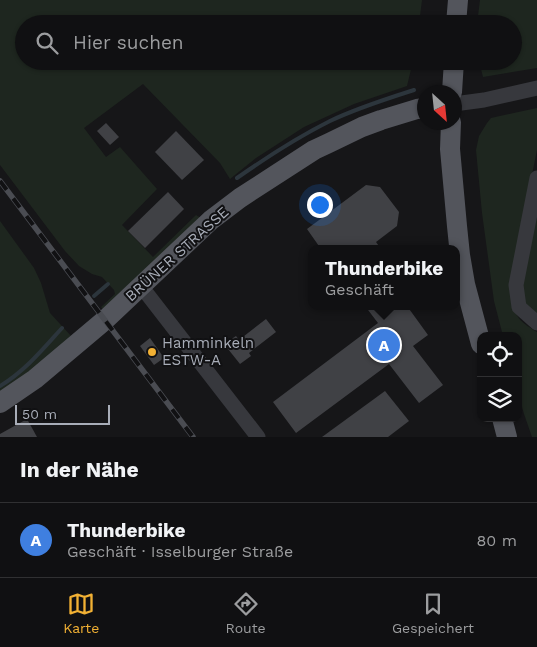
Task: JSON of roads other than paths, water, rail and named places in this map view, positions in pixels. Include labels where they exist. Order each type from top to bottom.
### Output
[{"type":"main road","points":[[457,15],[458,0]]},
{"type":"main road","points":[[452,85],[453,70]]},
{"type":"main road","name":"BRÜNER STRASSE","points":[[0,403],[35,379],[99,325],[211,220],[240,198],[329,142],[362,127],[417,109]]},
{"type":"main road","points":[[451,130],[450,149],[459,245]]},
{"type":"main road","points":[[460,250],[465,284],[478,332]]},
{"type":"main road","points":[[503,422],[507,437]]},
{"type":"street","points":[[462,103],[537,88]]},
{"type":"street","points":[[537,178],[516,285],[519,307],[537,323]]},
{"type":"street","points":[[141,286],[258,437]]},
{"type":"waterway","points":[[237,178],[260,162],[330,121],[414,90]]},
{"type":"waterway","points":[[94,296],[108,284]]},
{"type":"waterway","points":[[0,386],[26,367],[62,328]]},
{"type":"railway","points":[[0,181],[193,437]]},
{"type":"place","name":"Thunderbike","points":[[384,345]]},
{"type":"place","name":"Hamminkeln ESTW-A","points":[[152,352]]}]
